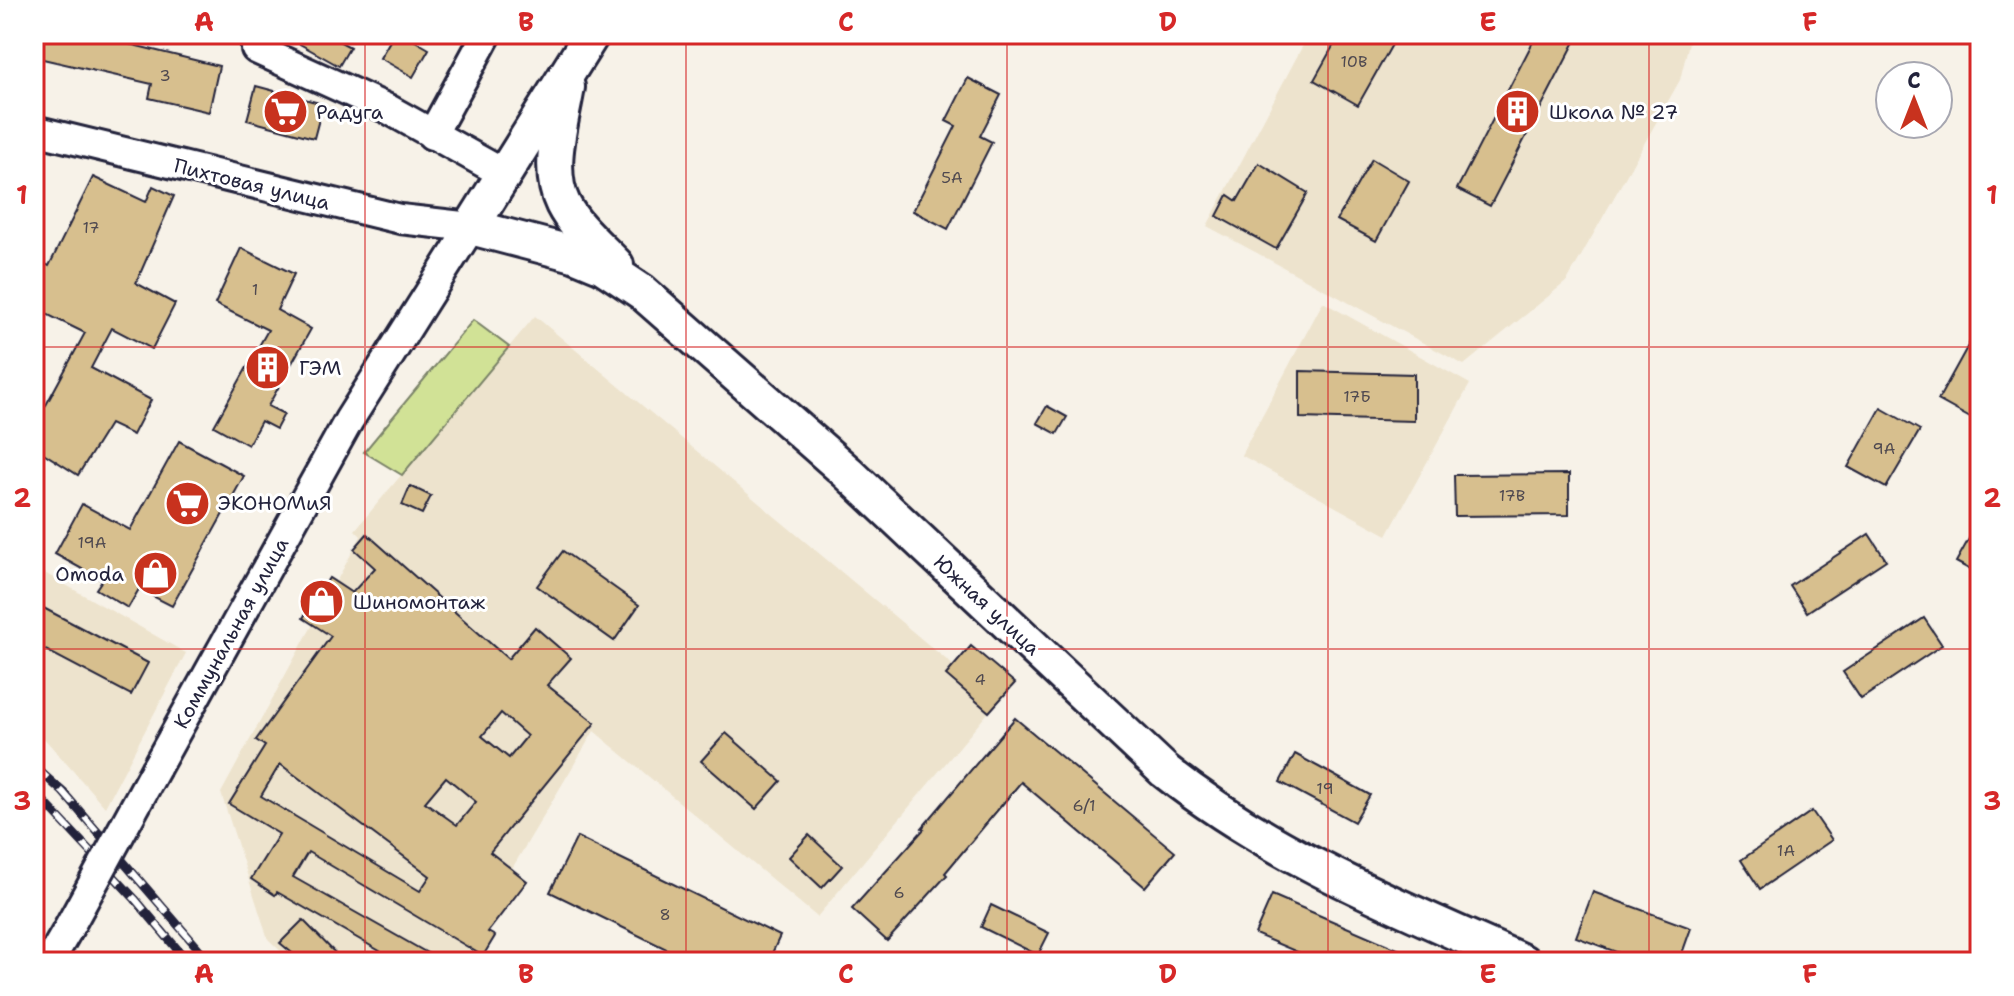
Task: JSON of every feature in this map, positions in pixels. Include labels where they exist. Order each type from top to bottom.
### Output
[{"type":"main road","points":[[471,227],[592,34]]},
{"type":"main road","points":[[569,71],[556,158],[562,202],[576,223],[642,292]]},
{"type":"main road","name":"Южная улица","points":[[471,227],[574,254],[603,266],[642,292],[754,387],[1165,771],[1209,805],[1250,832],[1326,873],[1523,962]]},
{"type":"street","points":[[432,135],[487,34]]},
{"type":"street","points":[[260,41],[506,175]]},
{"type":"street","name":"Пихтовая улица","points":[[34,130],[385,216],[471,227]]},
{"type":"street","name":"Коммунальная улица","points":[[49,962],[349,420],[471,227]]},
{"type":"shaded area","points":[[1309,34],[1691,34],[1680,80],[1567,281],[1464,365],[1207,226]]},
{"type":"shaded area","points":[[1323,302],[1470,384],[1387,535],[1241,455]]},
{"type":"shaded area","points":[[535,316],[997,702],[817,917],[594,731],[492,902],[478,962],[292,962],[268,939],[221,793],[361,536],[355,530]]},
{"type":"shaded area","points":[[34,567],[186,653],[105,807],[34,727]]},
{"type":"green space","points":[[473,320],[509,347],[402,475],[364,452]]},
{"type":"building","points":[[34,34],[88,34],[219,66],[209,112],[149,98],[152,84],[34,57]]},
{"type":"building","points":[[282,34],[326,34],[350,47],[339,66]]},
{"type":"building","points":[[394,34],[403,34],[429,49],[413,77],[380,58]]},
{"type":"building","points":[[1345,34],[1398,34],[1358,105],[1314,80],[1337,39],[1341,41]]},
{"type":"building","name":"Школа № 27","points":[[1537,34],[1579,34],[1490,206],[1457,189]]},
{"type":"building","points":[[968,78],[1001,95],[980,136],[992,142],[948,229],[913,211],[956,126],[946,121]]},
{"type":"building","name":"Радуга","points":[[256,86],[323,104],[314,138],[247,120]]},
{"type":"building","points":[[1372,159],[1409,181],[1376,241],[1337,220]]},
{"type":"building","points":[[1259,163],[1308,193],[1276,249],[1217,216],[1228,195],[1237,201]]},
{"type":"building","points":[[93,177],[146,202],[153,186],[174,196],[136,283],[175,304],[152,349],[112,328],[91,368],[151,400],[133,435],[110,424],[78,475],[34,447],[34,398],[46,405],[85,333],[34,308],[34,259],[49,266]]},
{"type":"building","points":[[241,248],[294,274],[277,310],[311,329],[268,406],[284,414],[276,429],[261,421],[248,445],[214,426],[268,330],[215,304]]},
{"type":"building","points":[[1980,324],[1980,404],[1972,419],[1938,400]]},
{"type":"building","points":[[1300,371],[1414,374],[1414,421],[1300,418]]},
{"type":"building","points":[[1047,406],[1067,417],[1057,434],[1037,423]]},
{"type":"building","points":[[1881,408],[1920,430],[1886,488],[1848,467]]},
{"type":"building","name":"ЭКОНОМиЯ","points":[[179,441],[244,476],[172,606],[139,589],[128,608],[96,589],[102,580],[55,554],[82,504],[130,530]]},
{"type":"building","points":[[1569,474],[1569,515],[1455,516],[1454,475]]},
{"type":"building","points":[[410,486],[431,496],[422,514],[402,505]]},
{"type":"building","points":[[1980,519],[1980,575],[1956,562]]},
{"type":"building","points":[[367,534],[508,659],[535,627],[571,658],[547,685],[595,723],[490,852],[527,881],[488,932],[495,936],[483,956],[308,852],[293,877],[443,962],[399,962],[251,879],[279,834],[229,804],[265,746],[256,740],[331,636],[303,618],[329,578],[352,593],[375,568],[354,549]],"holes":[[[501,713],[527,736],[509,758],[482,736]],[[280,764],[430,876],[420,891],[261,796]],[[446,777],[476,802],[457,825],[425,802]]]},
{"type":"building","points":[[1869,534],[1886,560],[1807,612],[1790,586]]},
{"type":"building","points":[[563,551],[639,605],[614,641],[537,586]]},
{"type":"building","points":[[34,603],[148,663],[131,695],[34,644]]},
{"type":"building","points":[[1924,618],[1942,645],[1861,699],[1843,672]]},
{"type":"building","points":[[971,646],[1015,683],[989,712],[946,675]]},
{"type":"building","points":[[1015,718],[1175,852],[1145,887],[1021,782],[945,873],[947,875],[887,941],[852,909],[924,829]]},
{"type":"building","points":[[726,733],[781,781],[756,809],[701,761]]},
{"type":"building","points":[[1295,754],[1370,795],[1354,822],[1280,782]]},
{"type":"building","points":[[1812,811],[1832,840],[1760,889],[1741,860]]},
{"type":"building","points":[[809,835],[842,866],[822,888],[789,857]]},
{"type":"building","points":[[577,837],[780,936],[768,962],[693,962],[550,892]]},
{"type":"building","points":[[1593,892],[1691,928],[1679,962],[1643,962],[1576,937]]},
{"type":"building","points":[[1272,895],[1400,950],[1395,962],[1321,962],[1255,934]]},
{"type":"building","points":[[991,905],[1049,933],[1038,955],[981,927]]},
{"type":"building","points":[[303,920],[344,962],[303,962],[280,943]]},
{"type":"railway","points":[[34,766],[63,792],[210,962]]},
{"type":"railway","points":[[34,791],[135,899],[188,962]]},
{"type":"place","name":"Радуга","points":[[285,112]]},
{"type":"place","name":"Школа № 27","points":[[1518,112]]},
{"type":"place","name":"ГЭМ","points":[[268,368]]},
{"type":"place","name":"ЭКОНОМиЯ","points":[[187,503]]},
{"type":"place","name":"Omoda","points":[[155,574]]},
{"type":"place","name":"Шиномонтаж","points":[[322,602]]}]
